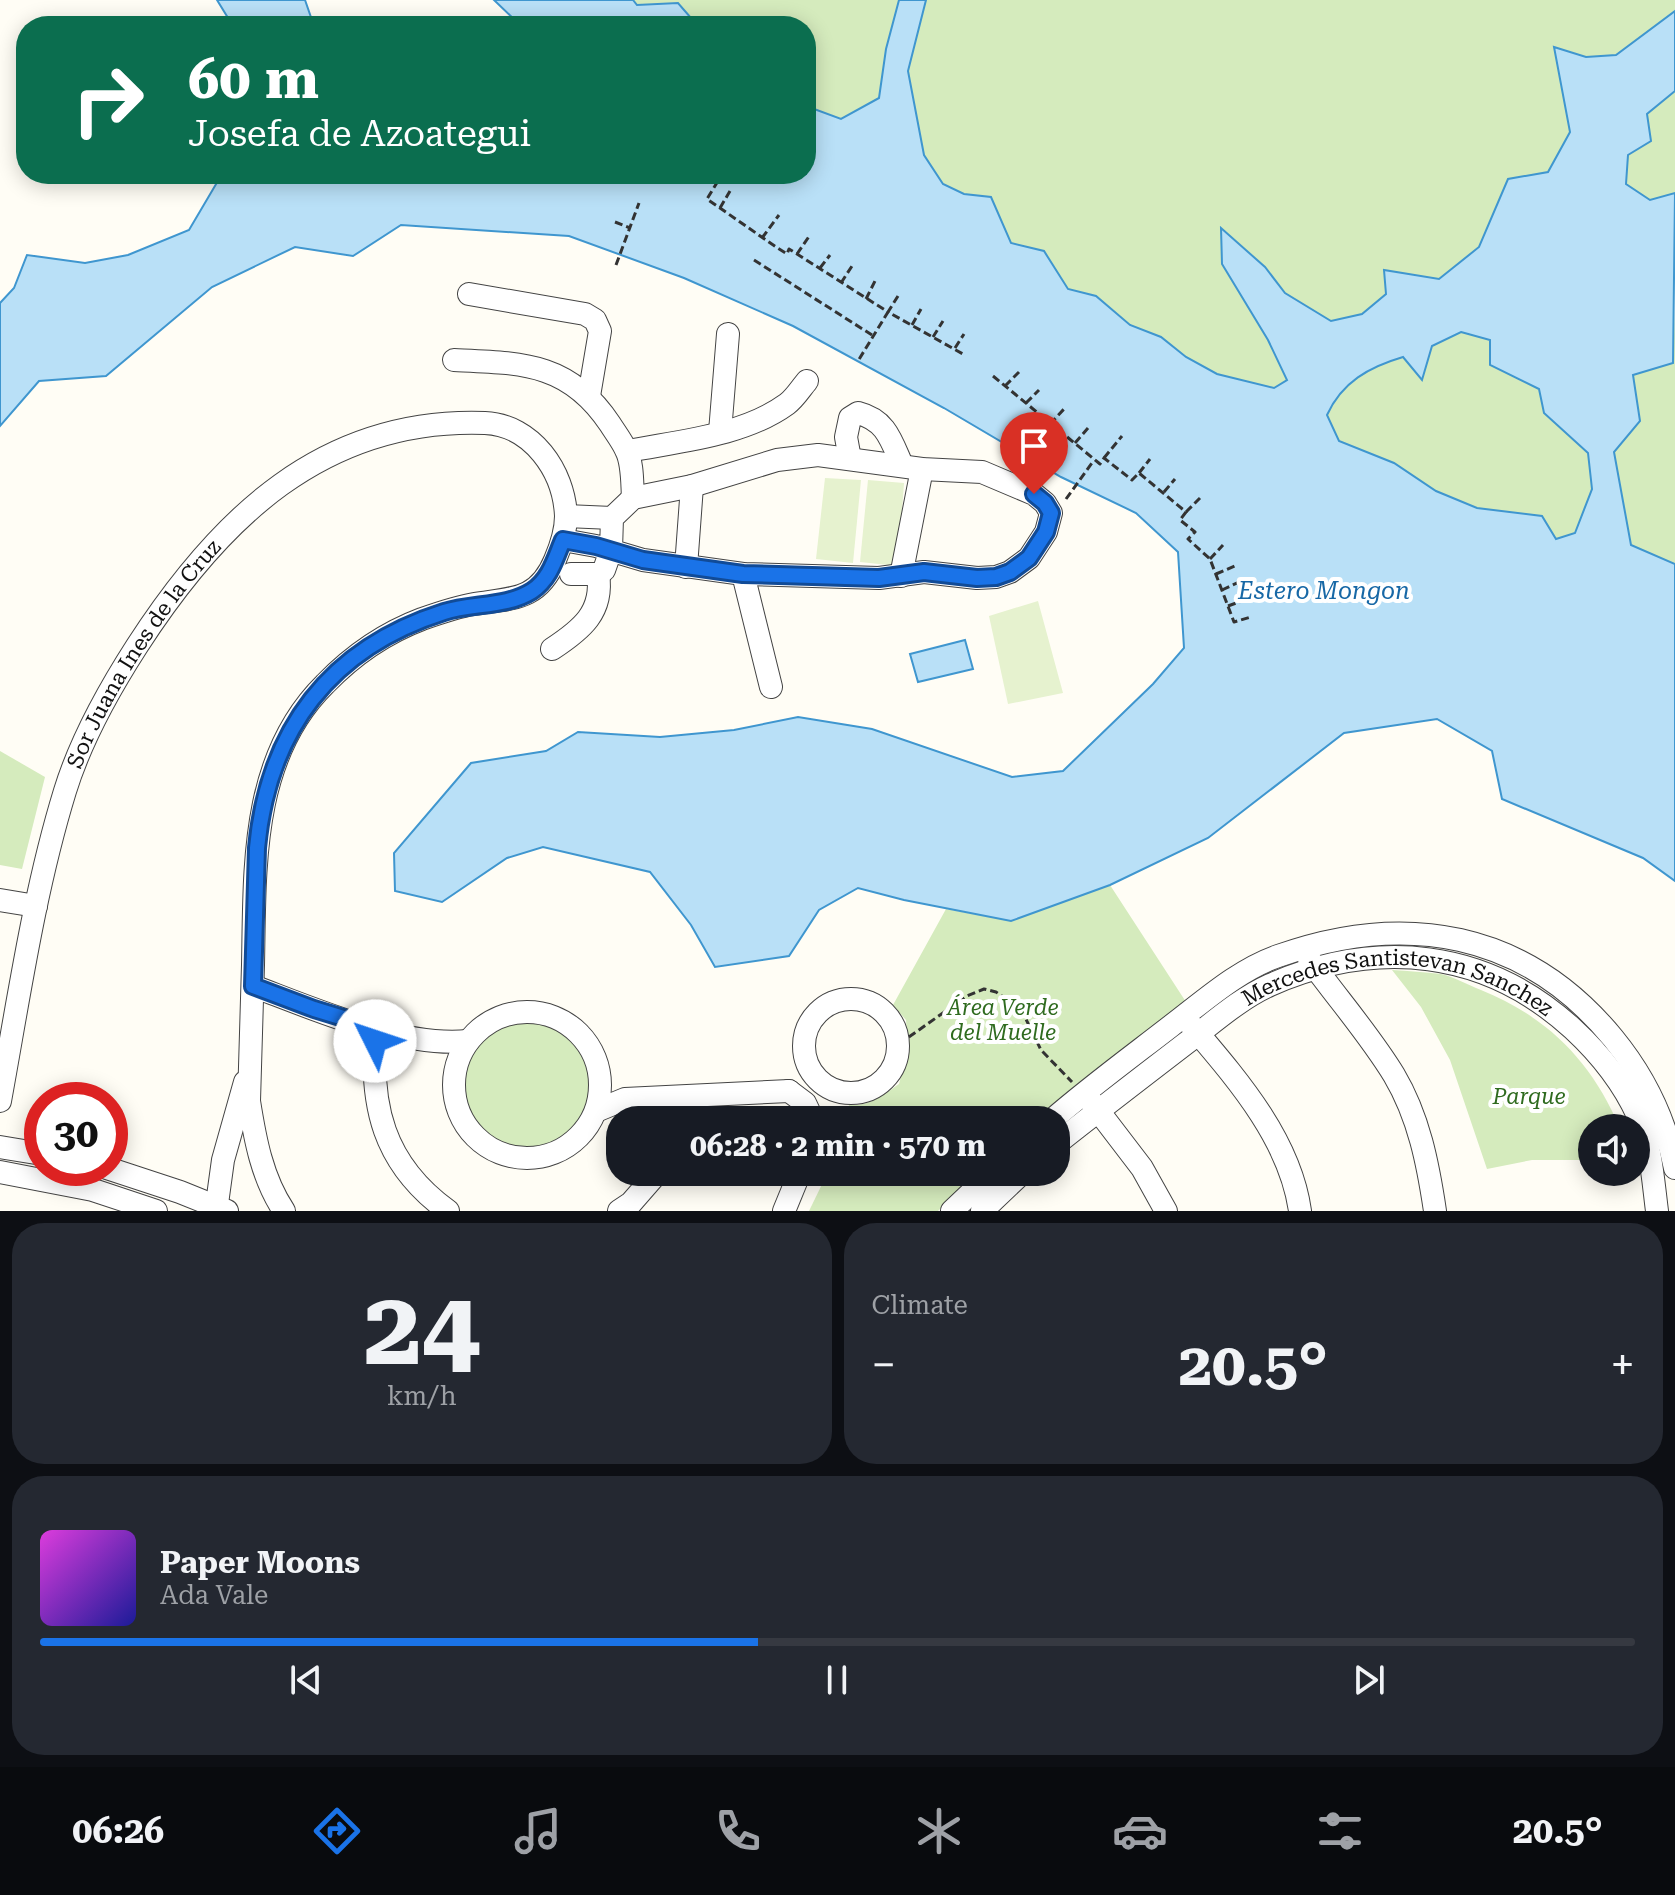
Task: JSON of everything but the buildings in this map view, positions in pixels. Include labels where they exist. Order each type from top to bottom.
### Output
[{"type":"street","points":[[469,294],[585,314],[595,320],[600,331],[589,396]]},
{"type":"street","points":[[720,432],[728,334]]},
{"type":"street","points":[[454,360],[507,362],[555,373],[589,396],[628,451],[633,498]]},
{"type":"street","points":[[628,451],[720,432],[764,417],[789,402],[807,381]]},
{"type":"street","points":[[850,459],[847,425],[850,418],[858,413],[881,423],[912,467],[901,576]]},
{"type":"street","name":"Sor Juana Ines de la Cruz","points":[[0,1101],[36,906],[66,788],[88,733],[115,680],[170,595],[248,510],[305,469],[359,441],[441,423],[495,424],[519,432],[536,445],[558,479],[566,516]]},
{"type":"street","points":[[563,540],[611,550],[643,560],[743,574],[879,578],[924,572],[977,578],[1010,572],[1029,558],[1041,542],[1051,513],[1045,503],[1020,486],[982,472],[818,455],[796,456],[692,486],[633,498],[612,518],[611,550],[608,565],[598,574],[571,574]]},
{"type":"street","points":[[686,567],[692,486]]},
{"type":"street","points":[[284,1211],[264,1171],[254,1137],[249,1101],[255,870],[259,827],[273,767],[289,732],[322,686],[395,630],[448,610],[520,597],[533,590],[548,577],[563,540],[566,516],[612,518]]},
{"type":"street","points":[[552,649],[574,635],[590,617],[600,594],[598,574]]},
{"type":"street","points":[[743,574],[771,687]]},
{"type":"street","points":[[0,900],[36,906]]},
{"type":"street","name":"Mercedes Santistevan Sanchez","points":[[1070,1127],[1091,1102],[1184,1016],[1256,966],[1277,956],[1367,934],[1447,936],[1497,950],[1539,970],[1592,1013],[1633,1062],[1657,1104],[1670,1139],[1675,1168]]},
{"type":"street","points":[[1302,949],[1395,1077],[1412,1113],[1423,1147],[1435,1211]]},
{"type":"street","name":"Mercedes Santistevan Sanchez","points":[[1070,1112],[1091,1102],[1199,1034],[1253,994],[1316,968],[1374,957],[1414,956],[1451,962],[1506,982],[1543,1004],[1589,1044],[1619,1080],[1642,1131],[1649,1155],[1657,1211]]},
{"type":"street","points":[[253,986],[376,1028],[448,1043],[468,1041]]},
{"type":"street","points":[[846,998],[862,999],[888,1015],[896,1029],[899,1044],[897,1060],[889,1075],[877,1086],[862,1092],[846,1093],[830,1089],[809,1069],[804,1054],[804,1038],[818,1011],[846,998]]},
{"type":"street","points":[[532,1012],[558,1018],[580,1033],[595,1055],[601,1086],[596,1111],[578,1138],[558,1151],[534,1158],[509,1156],[486,1145],[467,1128],[456,1105],[455,1068],[468,1041],[483,1026],[506,1015],[532,1012]]},
{"type":"street","points":[[1184,1016],[1255,1106],[1271,1132],[1289,1168],[1300,1211]]},
{"type":"street","points":[[376,1028],[376,1105],[386,1138],[417,1185],[448,1211]]},
{"type":"street","points":[[428,1040],[455,1068]]},
{"type":"street","points":[[128,1176],[220,1209],[223,1160],[250,1065]]},
{"type":"street","points":[[596,1111],[625,1099],[789,1091],[809,1069]]},
{"type":"street","points":[[601,1086],[625,1099]]},
{"type":"street","points":[[821,1106],[830,1089]]},
{"type":"street","points":[[789,1091],[807,1106]]},
{"type":"street","points":[[685,1106],[687,1097]]},
{"type":"street","points":[[1091,1102],[1142,1168],[1166,1211]]},
{"type":"street","points":[[0,1147],[24,1151]]},
{"type":"street","points":[[0,1172],[93,1190],[156,1211]]},
{"type":"street","points":[[619,1211],[646,1186]]},
{"type":"street","points":[[784,1211],[794,1186]]},
{"type":"street","points":[[952,1211],[978,1186]]},
{"type":"street","points":[[982,1211],[1008,1186]]},
{"type":"path","points":[[716,184],[707,199],[762,238],[787,254],[789,249],[840,284],[963,354]]},
{"type":"path","points":[[720,208],[730,191]]},
{"type":"path","points":[[616,265],[639,203]]},
{"type":"path","points":[[762,238],[779,215]]},
{"type":"path","points":[[615,222],[630,228]]},
{"type":"path","points":[[797,254],[810,235]]},
{"type":"path","points":[[819,269],[830,255]]},
{"type":"path","points":[[754,260],[873,335]]},
{"type":"path","points":[[840,284],[852,266]]},
{"type":"path","points":[[866,299],[876,279]]},
{"type":"path","points":[[858,361],[898,296]]},
{"type":"path","points":[[912,325],[921,309]]},
{"type":"path","points":[[933,337],[943,321]]},
{"type":"path","points":[[954,349],[964,334]]},
{"type":"path","points":[[1005,386],[1019,372]]},
{"type":"path","points":[[993,376],[1100,464],[1122,436]]},
{"type":"path","points":[[1026,403],[1039,390]]},
{"type":"path","points":[[1050,424],[1064,409]]},
{"type":"path","points":[[1075,444],[1088,428]]},
{"type":"path","points":[[1104,458],[1132,480],[1150,459]]},
{"type":"path","points":[[1066,499],[1094,459]]},
{"type":"path","points":[[1139,473],[1186,512]]},
{"type":"path","points":[[1163,493],[1175,479]]},
{"type":"path","points":[[1200,498],[1180,520],[1195,532],[1188,539],[1210,559],[1234,622],[1251,617]]},
{"type":"path","points":[[1210,559],[1223,545]]},
{"type":"path","points":[[1216,574],[1235,566]]},
{"type":"path","points":[[1222,590],[1239,582]]},
{"type":"path","points":[[1228,606],[1247,599]]},
{"type":"path","points":[[899,1044],[967,996],[984,989],[996,992],[1021,1009],[1041,1050],[1091,1102]]},
{"type":"green space","points":[[633,0],[899,0],[886,49],[879,98],[841,119],[816,110],[816,16],[689,16],[678,3],[637,5]]},
{"type":"green space","points":[[926,0],[1675,0],[1675,11],[1616,55],[1586,57],[1555,48],[1570,132],[1548,172],[1508,180],[1479,247],[1439,279],[1384,270],[1386,294],[1362,314],[1331,321],[1285,293],[1265,267],[1222,229],[1287,380],[1274,388],[1217,374],[1186,357],[1161,337],[1130,325],[1096,296],[1068,289],[1044,251],[1011,243],[991,197],[964,194],[943,184],[924,155],[908,71]]},
{"type":"green space","points":[[1675,91],[1675,193],[1650,200],[1626,184],[1628,155],[1651,141],[1647,114]]},
{"type":"green space","points":[[1675,310],[1675,564],[1631,546],[1614,452],[1640,421],[1632,375],[1673,363]]},
{"type":"green space","points":[[1461,332],[1491,340],[1490,365],[1539,389],[1544,413],[1588,453],[1592,489],[1575,533],[1556,539],[1542,516],[1477,508],[1436,491],[1394,463],[1339,442],[1327,415],[1337,395],[1352,381],[1381,364]]},
{"type":"green space","points":[[825,478],[861,480],[853,563],[816,559]]},
{"type":"green space","points":[[868,480],[904,483],[898,566],[860,562]]},
{"type":"green space","points":[[1038,601],[1063,693],[1008,704],[989,616]]},
{"type":"green space","points":[[0,751],[45,777],[22,869],[0,865]]},
{"type":"green space","name":"Área Verde del Muelle","points":[[1110,885],[1186,1002],[1052,1106],[849,1106],[870,1102],[899,1084],[908,1049],[906,1020],[893,1005],[946,909],[1011,921]]},
{"type":"green space","name":"Parque","points":[[1392,970],[1446,975],[1527,1014],[1565,1044],[1581,1062],[1613,1114],[1578,1114],[1578,1160],[1532,1160],[1487,1169],[1450,1060],[1421,1007]]},
{"type":"green space","points":[[527,1012],[555,1018],[578,1034],[594,1057],[600,1085],[594,1113],[578,1136],[555,1152],[527,1158],[499,1152],[476,1136],[460,1113],[454,1085],[460,1057],[476,1034],[499,1018]]},
{"type":"green space","points":[[821,1186],[964,1186],[938,1211],[809,1211]]},
{"type":"water","points":[[217,0],[305,0],[311,16],[227,16]]},
{"type":"water","points":[[494,0],[633,0],[637,5],[678,3],[689,16],[511,16]]},
{"type":"water","name":"Estero Mongon","points":[[899,0],[926,0],[908,71],[924,155],[943,184],[964,194],[991,197],[1011,243],[1044,251],[1068,289],[1096,296],[1130,325],[1161,337],[1186,357],[1217,374],[1274,388],[1287,380],[1268,340],[1222,264],[1221,228],[1265,267],[1285,293],[1331,321],[1362,314],[1386,294],[1384,270],[1439,279],[1479,247],[1508,179],[1548,172],[1570,132],[1554,47],[1586,57],[1616,55],[1675,11],[1675,91],[1647,114],[1651,141],[1628,155],[1626,184],[1650,200],[1675,193],[1673,363],[1633,375],[1640,421],[1614,452],[1631,545],[1675,564],[1675,881],[1643,858],[1502,799],[1492,751],[1437,719],[1344,733],[1208,838],[1110,885],[1011,921],[858,888],[819,910],[789,956],[715,967],[691,925],[650,872],[543,847],[507,858],[442,902],[395,891],[394,853],[471,763],[546,751],[578,732],[660,737],[734,730],[798,717],[872,729],[1012,777],[1063,771],[1153,684],[1184,648],[1178,552],[1136,513],[1061,477],[944,408],[793,326],[684,278],[569,236],[401,225],[353,256],[295,247],[212,287],[106,376],[39,381],[0,426],[0,303],[14,288],[27,255],[85,263],[128,255],[189,230],[216,184],[816,184],[816,110],[841,119],[879,98],[886,49]],"holes":[[[1461,332],[1490,340],[1490,365],[1539,389],[1544,413],[1588,453],[1592,489],[1575,533],[1556,539],[1542,516],[1477,508],[1436,491],[1394,463],[1339,441],[1327,415],[1340,393],[1358,377],[1403,357],[1422,380],[1432,346]]]},
{"type":"water","points":[[965,640],[973,669],[918,682],[910,654]]},
{"type":"route","points":[[375,1041],[376,1028],[253,986],[257,848],[273,767],[305,707],[322,686],[345,666],[395,630],[448,610],[520,597],[533,590],[548,577],[563,540],[643,560],[743,574],[879,578],[924,572],[996,577],[1010,572],[1029,558],[1046,532],[1051,513],[1034,494]]}]
